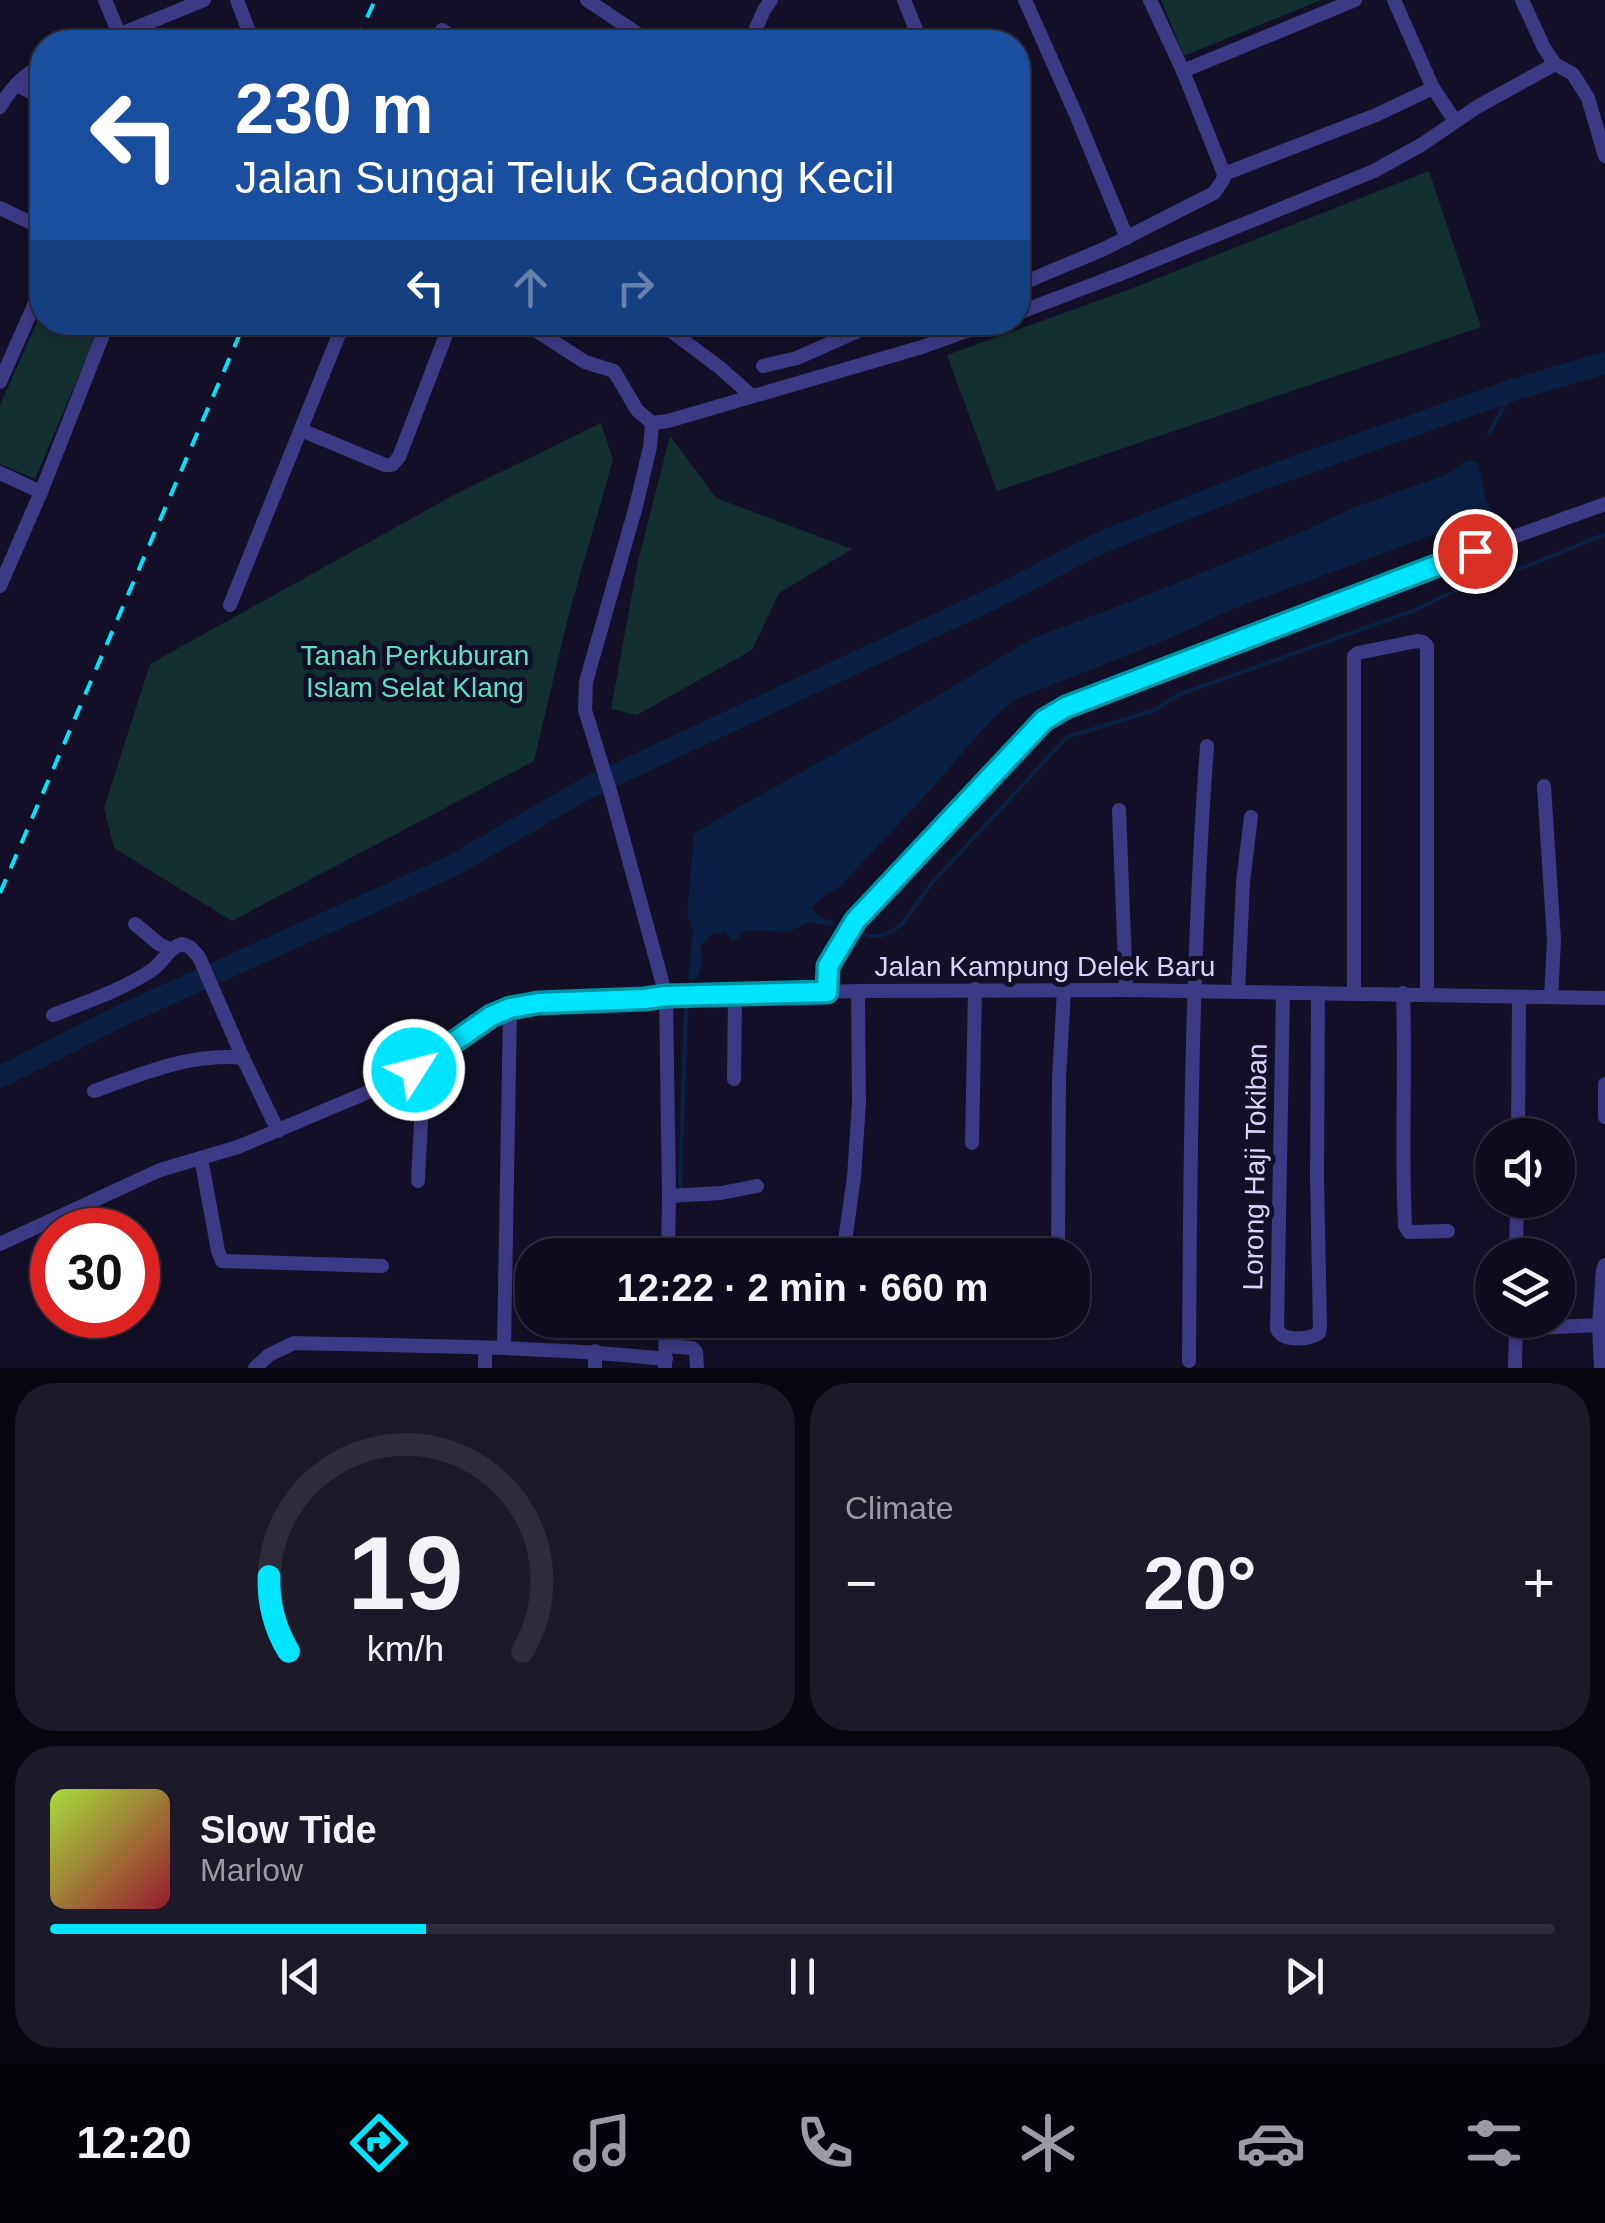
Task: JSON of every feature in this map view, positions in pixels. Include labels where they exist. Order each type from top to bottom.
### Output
[{"type":"street","points":[[105,0],[117,30]]},
{"type":"street","points":[[140,30],[204,0]]},
{"type":"street","points":[[237,0],[248,30]]},
{"type":"street","points":[[587,0],[631,30]]},
{"type":"street","points":[[755,30],[771,0]]},
{"type":"street","points":[[904,0],[916,30]]},
{"type":"street","points":[[1025,0],[1127,238]]},
{"type":"street","points":[[1150,0],[1224,174]]},
{"type":"street","points":[[1183,70],[1355,0]]},
{"type":"street","points":[[1394,0],[1434,88],[1455,122]]},
{"type":"street","points":[[1522,0],[1544,48],[1555,64],[1573,74],[1588,98],[1605,156]]},
{"type":"street","points":[[1030,308],[1374,170],[1555,64]]},
{"type":"street","points":[[0,107],[30,72]]},
{"type":"street","points":[[16,85],[30,92]]},
{"type":"street","points":[[1030,281],[1127,238],[1214,193],[1224,174],[1376,115],[1434,88]]},
{"type":"street","points":[[0,208],[30,222]]},
{"type":"street","points":[[0,382],[30,314]]},
{"type":"street","points":[[0,586],[103,335]]},
{"type":"street","points":[[230,605],[339,335]]},
{"type":"street","points":[[301,430],[392,465],[399,457],[446,335]]},
{"type":"street","points":[[543,335],[585,362],[614,371],[637,410],[652,423]]},
{"type":"street","points":[[676,335],[752,396]]},
{"type":"street","points":[[763,366],[796,358],[848,335]]},
{"type":"street","points":[[652,423],[956,335]]},
{"type":"street","points":[[652,423],[636,506],[586,682],[585,710],[666,996],[683,1196],[672,1238]]},
{"type":"street","points":[[0,473],[40,492]]},
{"type":"street","points":[[827,992],[828,966],[855,921],[1044,720],[1066,707],[1410,574],[1605,504]]},
{"type":"street","points":[[1354,993],[1354,656],[1417,641],[1426,646],[1427,995]]},
{"type":"street","points":[[1190,1361],[1191,1107],[1207,746]]},
{"type":"street","points":[[1544,786],[1554,941],[1550,997]]},
{"type":"street","points":[[1119,810],[1126,990]]},
{"type":"street","points":[[1238,992],[1243,882],[1251,817]]},
{"type":"street","points":[[136,924],[158,944],[170,949]]},
{"type":"street","points":[[53,1015],[155,968],[170,949],[182,944],[190,948],[198,957],[278,1131]]},
{"type":"street","points":[[972,1143],[975,989]]},
{"type":"street","name":"Jalan Kampung Delek Baru","points":[[0,1244],[160,1170],[278,1131],[392,1082],[491,1016],[538,1003],[975,989],[1605,998]]},
{"type":"street","points":[[1058,1238],[1058,1078],[1064,990]]},
{"type":"street","points":[[845,1238],[859,1103],[858,991]]},
{"type":"street","name":"Lorong Haji Tokiban","points":[[1283,992],[1278,1329],[1285,1338],[1313,1336],[1320,1327],[1318,993]]},
{"type":"street","points":[[1403,993],[1405,1226],[1409,1232],[1448,1231]]},
{"type":"street","points":[[734,1078],[736,996]]},
{"type":"street","points":[[1518,1118],[1520,998]]},
{"type":"street","points":[[504,1348],[510,1008]]},
{"type":"street","points":[[94,1090],[198,1060],[242,1058]]},
{"type":"street","points":[[414,1070],[422,1102],[418,1181]]},
{"type":"street","points":[[1605,1084],[1605,1117]]},
{"type":"street","points":[[201,1158],[222,1262],[382,1266]]},
{"type":"street","points":[[683,1196],[757,1186]]},
{"type":"street","points":[[1601,1368],[1605,1265]]},
{"type":"street","points":[[1575,1325],[1600,1325]]},
{"type":"street","points":[[1515,1368],[1516,1338]]},
{"type":"street","points":[[255,1368],[268,1354],[294,1343],[670,1353],[692,1348],[697,1368]]},
{"type":"street","points":[[485,1348],[485,1368]]},
{"type":"street","points":[[595,1351],[595,1368]]},
{"type":"green space","points":[[1161,0],[1321,0],[1184,56]]},
{"type":"green space","points":[[1429,171],[1481,327],[997,491],[947,355],[1003,335],[1030,335],[1030,325]]},
{"type":"green space","points":[[31,335],[96,335],[35,479],[0,464],[0,405]]},
{"type":"green space","name":"Tanah Perkuburan Islam Selat Klang","points":[[601,423],[613,460],[569,613],[534,761],[232,921],[114,848],[104,808],[150,664],[452,496]]},
{"type":"green space","points":[[670,436],[716,498],[852,549],[779,593],[752,650],[637,715],[611,709],[638,561]]},
{"type":"water","points":[[1469,460],[1478,463],[1491,510],[1486,515],[1233,609],[1016,699],[993,718],[840,886],[812,908],[820,918],[834,921],[832,926],[809,922],[788,932],[746,930],[733,942],[725,931],[712,934],[700,946],[703,961],[697,979],[690,981],[693,933],[687,914],[694,834],[1031,639],[1150,594],[1355,507],[1445,475]]},
{"type":"waterway","points":[[0,1077],[131,1011],[452,866],[587,788],[992,599],[1100,543],[1256,481],[1513,390],[1605,363]]},
{"type":"waterway","points":[[1489,433],[1513,390]]},
{"type":"waterway","points":[[858,931],[880,936],[903,923],[931,884],[1067,737],[1155,710],[1178,695],[1415,610],[1605,534]]},
{"type":"waterway","points":[[680,1189],[686,1007]]},
{"type":"railway","points":[[361,30],[375,0]]},
{"type":"railway","points":[[0,893],[239,335]]},
{"type":"route","points":[[414,1070],[491,1016],[510,1008],[666,996],[827,992],[828,966],[855,921],[1044,720],[1066,707],[1475,551]]}]
